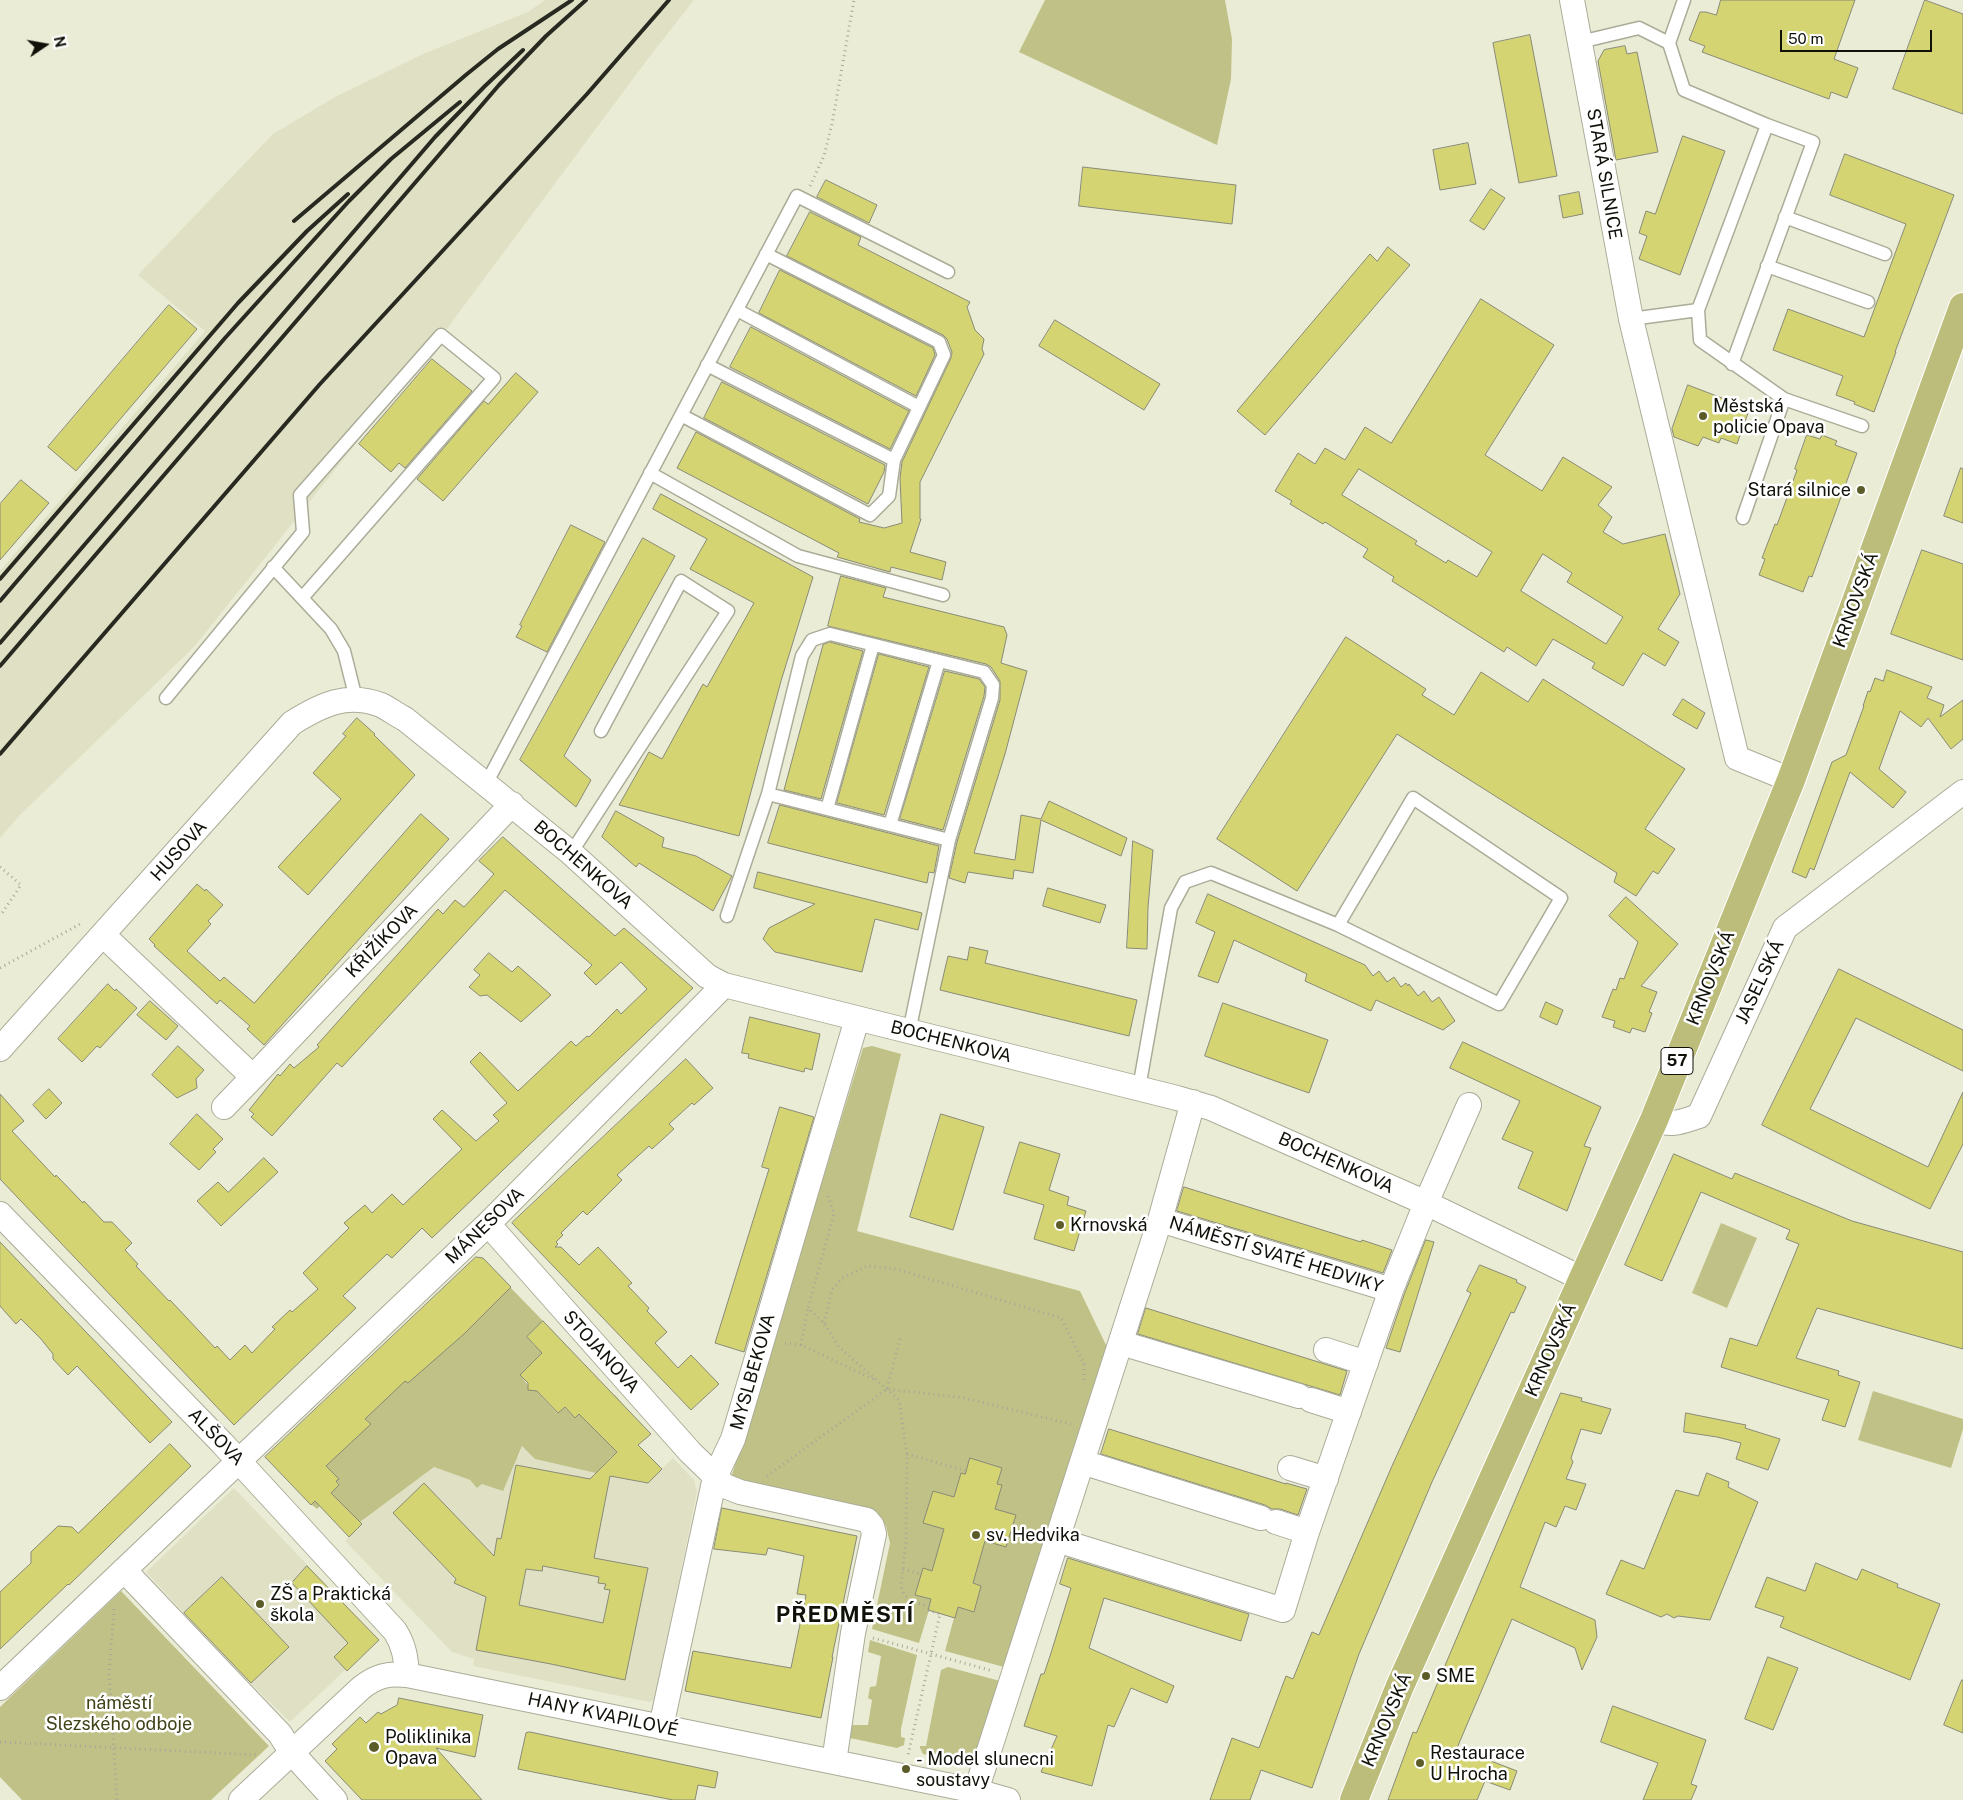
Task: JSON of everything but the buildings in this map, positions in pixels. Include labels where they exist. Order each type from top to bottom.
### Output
[{"type":"main road","name":"KRNOVSKÁ","points":[[1354,1800],[1400,1686],[1654,1120],[1791,780],[1963,307]]},
{"type":"street","name":"STARÁ SILNICE","points":[[1572,0],[1631,319],[1737,758],[1791,780]]},
{"type":"street","name":"HUSOVA","points":[[0,1049],[292,723],[313,710],[334,702],[356,699],[381,706]]},
{"type":"street","name":"BOCHENKOVA","points":[[381,706],[405,719],[512,804],[570,853],[707,976],[724,985],[1139,1088],[1211,1108],[1426,1203],[1583,1279]]},
{"type":"street","name":"JASELSKÁ","points":[[1654,1120],[1668,1124],[1699,1116],[1785,928],[1963,792]]},
{"type":"street","name":"KŘIŽÍKOVA","points":[[224,1106],[512,804]]},
{"type":"street","points":[[103,935],[252,1077]]},
{"type":"street","name":"MÁNESOVA","points":[[239,1461],[488,1224],[724,985]]},
{"type":"street","name":"MYSLBEKOVA","points":[[662,1727],[715,1477],[733,1439],[857,1019]]},
{"type":"street","name":"NÁMĚSTÍ SVATÉ HEDVIKY","points":[[976,1791],[1160,1220],[1193,1102]]},
{"type":"street","name":"NÁMĚSTÍ SVATÉ HEDVIKY","points":[[1057,1540],[1283,1610],[1307,1532],[1391,1290],[1426,1203],[1469,1105]]},
{"type":"street","name":"ALŠOVA","points":[[0,1214],[239,1461],[395,1631],[402,1642],[407,1675]]},
{"type":"street","name":"NÁMĚSTÍ SVATÉ HEDVIKY","points":[[1160,1220],[1391,1290]]},
{"type":"street","name":"STOJANOVA","points":[[488,1224],[690,1452],[715,1477]]},
{"type":"street","points":[[1121,1343],[1349,1412]]},
{"type":"street","points":[[1326,1350],[1366,1363]]},
{"type":"street","points":[[0,1688],[239,1461]]},
{"type":"street","points":[[1082,1462],[1307,1532]]},
{"type":"street","points":[[1290,1468],[1326,1479]]},
{"type":"street","points":[[715,1477],[725,1486],[744,1493],[867,1520],[872,1526],[874,1534],[853,1633],[834,1762]]},
{"type":"street","points":[[120,1575],[280,1734],[292,1753],[335,1800]]},
{"type":"street","name":"HANY KVAPILOVÉ","points":[[241,1800],[371,1680],[392,1673],[976,1791],[1008,1800]]},
{"type":"lane","points":[[1684,0],[1668,43],[1684,90],[1813,142],[1732,364]]},
{"type":"lane","points":[[1580,42],[1639,28],[1668,43]]},
{"type":"lane","points":[[1767,125],[1698,310],[1700,340],[1784,399],[1862,426]]},
{"type":"lane","points":[[486,784],[796,196],[948,272]]},
{"type":"lane","points":[[1785,217],[1885,254]]},
{"type":"lane","points":[[681,415],[870,515],[889,496],[894,460],[944,355],[939,342],[766,254]]},
{"type":"lane","points":[[1767,266],[1868,302]]},
{"type":"lane","points":[[737,310],[919,407]]},
{"type":"lane","points":[[1631,319],[1698,310]]},
{"type":"lane","points":[[166,698],[303,532],[300,495],[441,335],[494,378],[302,598]]},
{"type":"lane","points":[[707,365],[894,460]]},
{"type":"lane","points":[[1743,518],[1784,399]]},
{"type":"lane","points":[[650,473],[798,556],[943,595]]},
{"type":"lane","points":[[273,567],[331,629],[344,651],[356,699]]},
{"type":"lane","points":[[570,853],[728,611],[681,581],[601,731]]},
{"type":"lane","points":[[727,916],[768,794],[802,656],[812,640],[830,634],[984,672],[993,685],[992,698],[949,840],[909,1032]]},
{"type":"lane","points":[[827,809],[873,645]]},
{"type":"lane","points":[[890,825],[939,661]]},
{"type":"lane","points":[[768,794],[949,840]]},
{"type":"lane","points":[[1139,1088],[1171,908],[1185,882],[1212,873],[1338,925],[1499,1004],[1561,898],[1413,798],[1338,925]]},
{"type":"path","points":[[803,200],[824,156],[832,124],[854,0]]},
{"type":"path","points":[[0,867],[21,885],[0,916]]},
{"type":"path","points":[[0,968],[87,920],[103,935]]},
{"type":"path","points":[[801,1346],[808,1308],[834,1214],[825,1186],[810,1179]]},
{"type":"path","points":[[824,1323],[832,1290],[842,1278],[867,1266],[896,1268],[1061,1318],[1084,1364],[1084,1390]]},
{"type":"path","points":[[808,1308],[824,1323],[839,1346],[898,1400],[907,1454],[906,1542],[903,1592],[906,1598],[930,1606],[928,1610],[940,1614],[908,1754]]},
{"type":"path","points":[[744,1493],[887,1389],[901,1335]]},
{"type":"path","points":[[793,1344],[880,1382]]},
{"type":"path","points":[[887,1389],[964,1398],[1093,1429]]},
{"type":"path","points":[[907,1454],[966,1471]]},
{"type":"path","points":[[903,1569],[921,1574]]},
{"type":"path","points":[[117,1800],[110,1673],[120,1575]]},
{"type":"path","points":[[853,1633],[1012,1676]]},
{"type":"path","points":[[0,1742],[260,1755],[273,1770]]},
{"type":"shaded area","points":[[545,0],[694,0],[647,60],[446,330],[195,646],[21,814],[0,838],[0,571],[205,331],[138,275],[273,134],[335,97],[423,54],[528,12]]},
{"type":"shaded area","points":[[522,1446],[535,1459],[647,1483],[673,1458],[694,1480],[697,1492],[653,1701],[649,1702],[473,1666],[474,1659],[452,1652],[345,1541],[362,1524],[360,1522],[434,1467],[470,1480],[477,1488],[519,1456]]},
{"type":"shaded area","name":"ZŠ a Praktická škola","points":[[234,1488],[378,1639],[290,1722],[235,1668],[146,1572]]},
{"type":"green space","points":[[1045,0],[1225,0],[1232,39],[1231,79],[1217,145],[1019,52]]},
{"type":"green space","points":[[872,1046],[901,1054],[857,1231],[1080,1291],[1106,1345],[1106,1389],[1094,1385],[1004,1667],[945,1651],[954,1618],[929,1610],[919,1643],[872,1629],[890,1543],[886,1526],[876,1514],[730,1481],[863,1048]]},
{"type":"green space","points":[[1721,1223],[1757,1238],[1727,1308],[1692,1293]]},
{"type":"green space","points":[[510,1287],[543,1321],[527,1337],[535,1346],[552,1330],[558,1337],[520,1375],[531,1389],[535,1389],[557,1413],[564,1407],[575,1417],[585,1408],[611,1399],[615,1395],[627,1409],[600,1435],[620,1455],[615,1460],[612,1456],[596,1473],[535,1459],[522,1446],[503,1491],[482,1484],[477,1488],[470,1480],[434,1467],[360,1522],[338,1500],[326,1512],[320,1506],[317,1509],[311,1504],[325,1490],[329,1494],[339,1484],[312,1455],[370,1424],[365,1418]]},
{"type":"green space","points":[[1873,1391],[1963,1419],[1963,1429],[1951,1468],[1858,1440]]},
{"type":"green space","name":"náměstí Slezského odboje","points":[[121,1591],[269,1746],[211,1800],[22,1800],[0,1777],[0,1707]]},
{"type":"green space","points":[[870,1640],[917,1655],[901,1729],[901,1737],[905,1738],[904,1745],[897,1748],[850,1738],[852,1725],[868,1725],[872,1700],[868,1698],[870,1687],[876,1686],[881,1656],[868,1652]]},
{"type":"green space","points":[[948,1667],[1000,1681],[981,1765],[923,1754],[920,1748],[920,1746],[926,1746],[941,1670]]},
{"type":"railway","points":[[294,221],[498,49],[572,0]]},
{"type":"railway","points":[[0,666],[499,85],[546,36],[586,0]]},
{"type":"railway","points":[[0,754],[320,384],[587,94],[669,0]]},
{"type":"railway","points":[[0,643],[435,137],[523,50]]},
{"type":"railway","points":[[0,601],[225,338],[349,201],[391,159],[460,102]]},
{"type":"railway","points":[[0,579],[238,303],[307,231],[348,194]]},
{"type":"place","name":"Městská policie Opava","points":[[1703,416]]},
{"type":"place","name":"Stará silnice","points":[[1861,490]]},
{"type":"place","name":"Krnovská","points":[[1060,1225]]},
{"type":"place","name":"sv. Hedvika","points":[[976,1535]]},
{"type":"place","name":"ZŠ a Praktická škola","points":[[260,1604]]},
{"type":"place","name":"SME","points":[[1426,1676]]},
{"type":"place","name":"Poliklinika Opava","points":[[374,1747]]},
{"type":"place","name":"Restaurace U Hrocha","points":[[1420,1763]]},
{"type":"place","name":"- Model slunecni soustavy","points":[[906,1769]]},
{"type":"district","name":"PŘEDMĚSTÍ","points":[[845,1615]]}]
